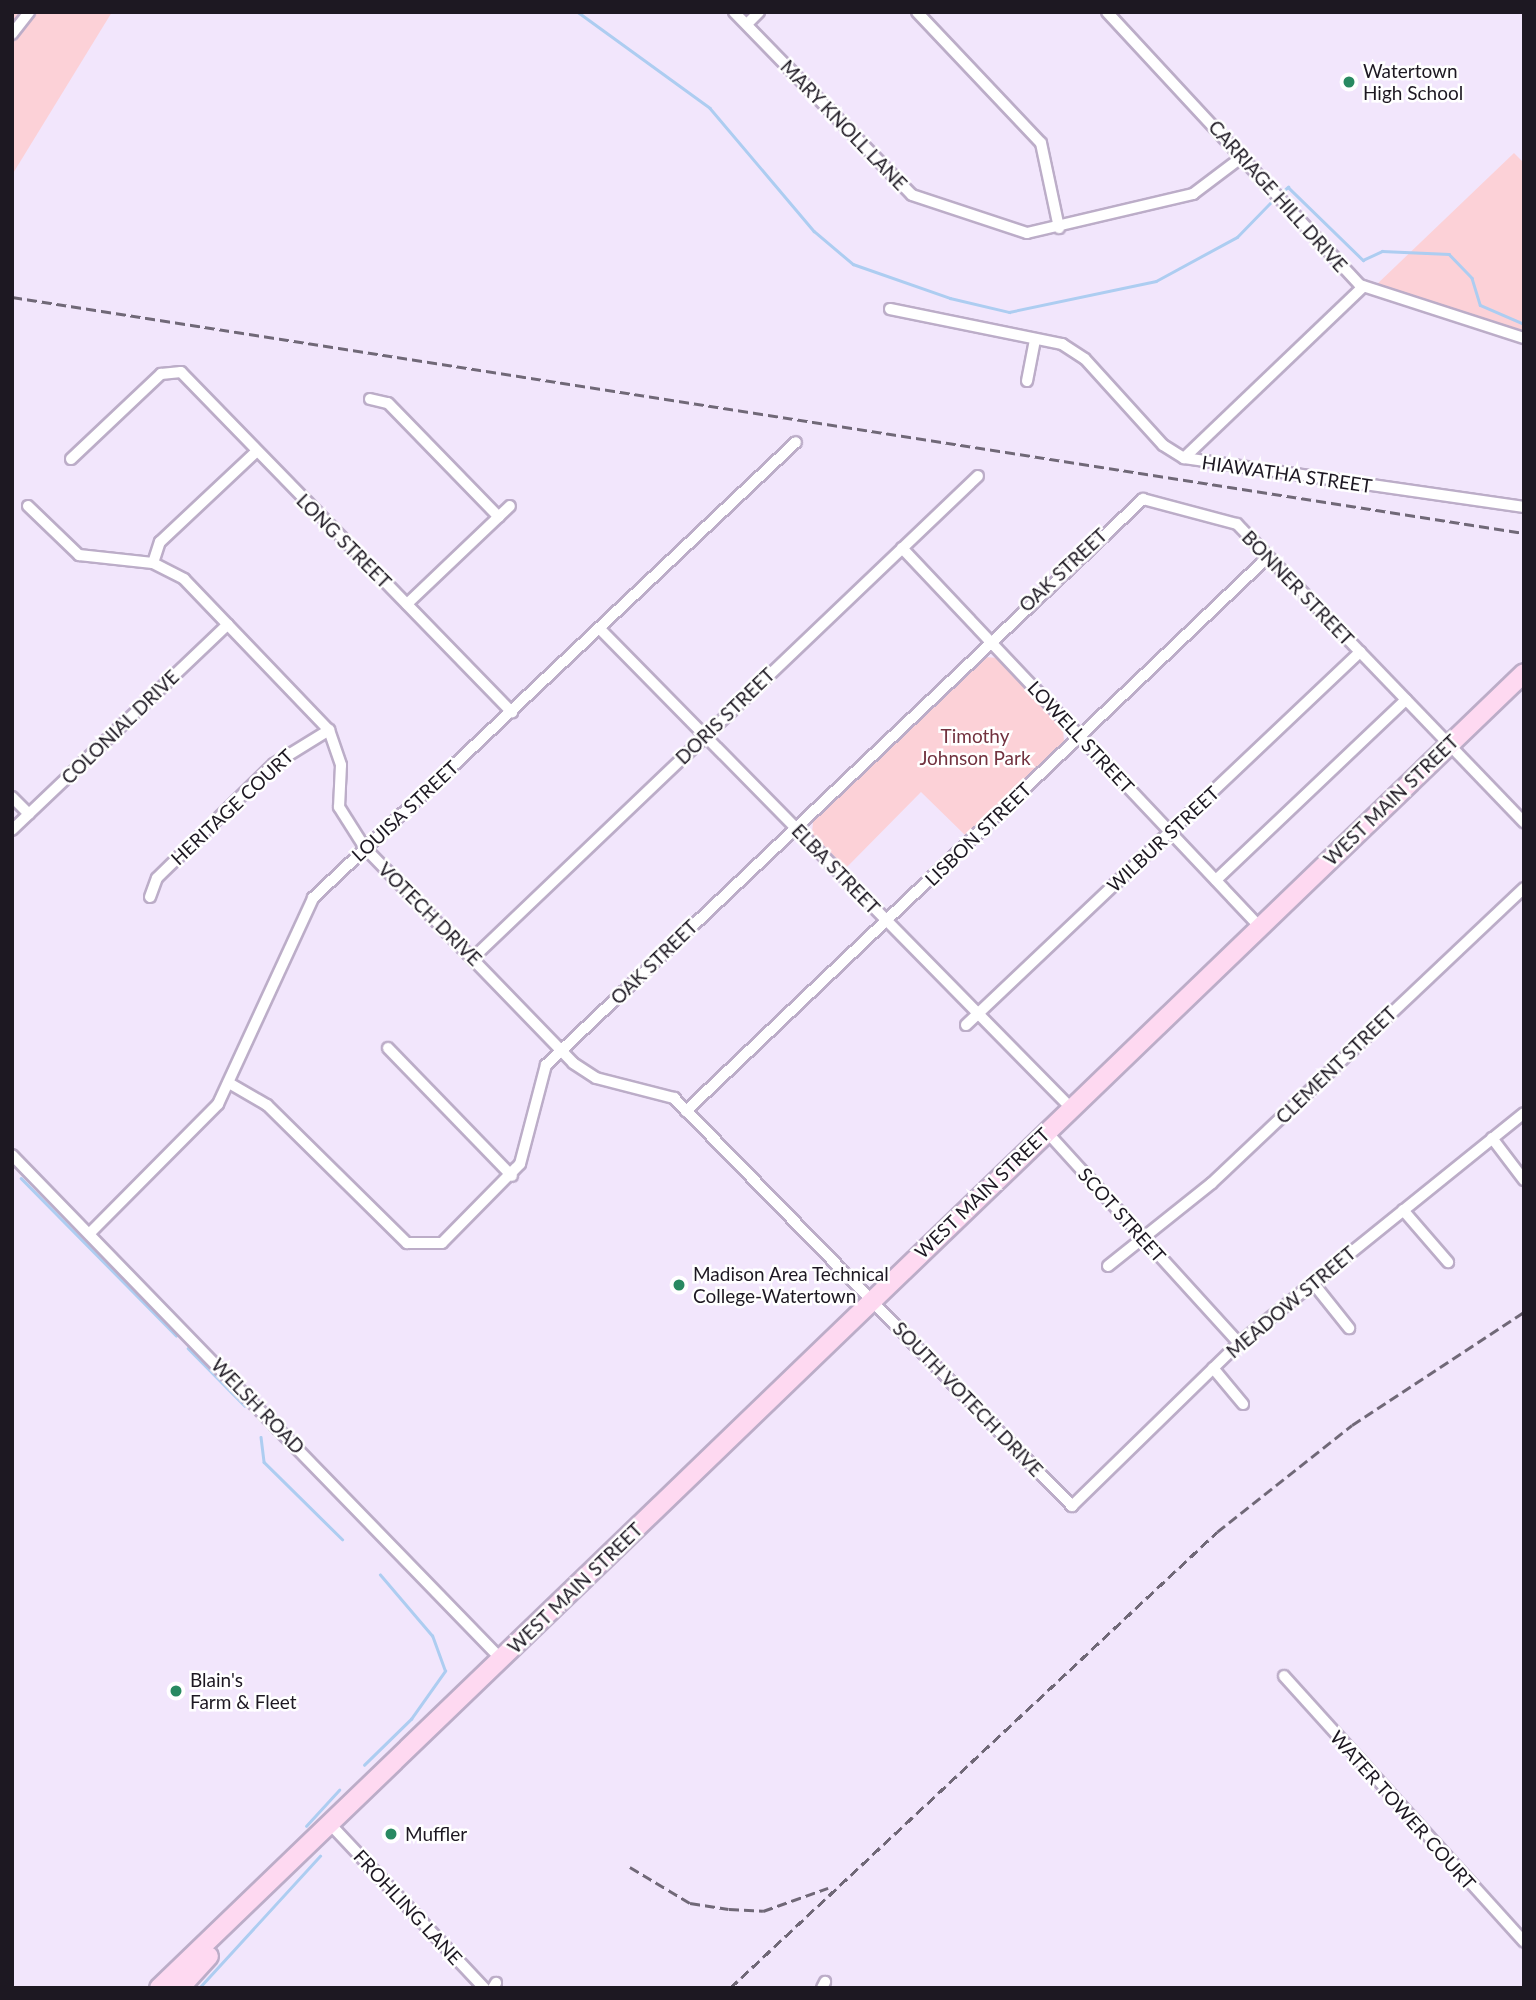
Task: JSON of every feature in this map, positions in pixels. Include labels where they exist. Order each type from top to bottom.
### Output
[{"type":"main road","name":"WEST MAIN STREET","points":[[159,1988],[263,1891],[1046,1131],[1524,673]]},
{"type":"main road","name":"WEST MAIN STREET","points":[[180,1988],[263,1891]]},
{"type":"street","points":[[12,34],[29,12]]},
{"type":"street","name":"MARY KNOLL LANE","points":[[734,12],[912,195],[1027,233],[1059,229],[1193,194],[1242,157]]},
{"type":"street","points":[[747,24],[759,12]]},
{"type":"street","points":[[917,12],[1041,143],[1059,229]]},
{"type":"street","name":"CARRIAGE HILL DRIVE","points":[[1107,12],[1363,287],[1524,338]]},
{"type":"street","points":[[1184,458],[1363,287]]},
{"type":"street","name":"HIAWATHA STREET","points":[[890,309],[1062,344],[1085,359],[1163,445],[1184,458],[1524,507]]},
{"type":"street","points":[[1027,381],[1035,340]]},
{"type":"street","name":"LONG STREET","points":[[71,459],[155,379],[177,370],[512,712]]},
{"type":"street","points":[[370,399],[388,403],[499,517]]},
{"type":"street","name":"LOUISA STREET","points":[[90,1233],[208,1118],[229,1083],[302,916],[365,848],[601,630],[796,442]]},
{"type":"street","points":[[153,564],[160,542],[256,452]]},
{"type":"street","name":"DORIS STREET","points":[[473,958],[978,476]]},
{"type":"street","name":"BONNER STREET","points":[[1118,519],[1143,499],[1219,514],[1268,557],[1524,822]]},
{"type":"street","name":"VOTECH DRIVE","points":[[28,506],[79,555],[153,564],[184,579],[329,730],[341,765],[339,807],[365,848],[562,1049],[596,1077],[666,1092],[777,1202]]},
{"type":"street","points":[[407,604],[510,506]]},
{"type":"street","name":"OAK STREET","points":[[229,1083],[267,1105],[381,1221],[415,1247],[442,1243],[512,1176],[525,1153],[540,1075],[562,1049],[989,639],[1118,519]]},
{"type":"street","name":"LOWELL STREET","points":[[902,548],[1259,926]]},
{"type":"street","name":"LISBON STREET","points":[[686,1111],[1268,557]]},
{"type":"street","name":"COLONIAL DRIVE","points":[[12,830],[228,624]]},
{"type":"street","name":"ELBA STREET","points":[[601,630],[1071,1108]]},
{"type":"street","name":"WILBUR STREET","points":[[966,1025],[1360,652]]},
{"type":"street","points":[[1216,880],[1406,700]]},
{"type":"street","name":"HERITAGE COURT","points":[[150,897],[156,878],[274,764],[329,730]]},
{"type":"street","points":[[12,797],[29,814]]},
{"type":"street","name":"CLEMENT STREET","points":[[1108,1266],[1147,1241],[1524,888]]},
{"type":"street","points":[[388,1048],[512,1176]]},
{"type":"street","name":"MEADOW STREET","points":[[1072,1506],[1239,1343],[1524,1113]]},
{"type":"street","name":"SCOT STREET","points":[[1046,1131],[1239,1343]]},
{"type":"street","points":[[1492,1138],[1524,1180]]},
{"type":"street","name":"WELSH ROAD","points":[[15,1163],[90,1233],[502,1660]]},
{"type":"street","name":"SOUTH VOTECH DRIVE","points":[[777,1202],[1072,1506]]},
{"type":"street","points":[[1403,1210],[1448,1262]]},
{"type":"street","points":[[1313,1283],[1349,1328]]},
{"type":"street","points":[[1213,1368],[1243,1404]]},
{"type":"street","name":"WATER TOWER COURT","points":[[1284,1676],[1524,1942]]},
{"type":"street","name":"FROHLING LANE","points":[[331,1825],[485,1988]]},
{"type":"green space","points":[[12,12],[112,12],[12,175]]},
{"type":"green space","points":[[1514,153],[1524,163],[1524,331],[1374,287]]},
{"type":"green space","name":"Timothy Johnson Park","points":[[985,657],[998,658],[1063,729],[1064,741],[966,836],[921,792],[846,868],[812,833],[813,822]]},
{"type":"waterway","points":[[578,12],[710,108],[814,231],[853,264],[950,298],[1009,312],[1156,281],[1237,237],[1271,202]]},
{"type":"waterway","points":[[1282,192],[1288,187],[1363,260],[1382,251],[1449,254],[1472,278],[1480,305],[1524,324]]},
{"type":"waterway","points":[[21,1178],[176,1335]]},
{"type":"waterway","points":[[188,1348],[245,1406]]},
{"type":"waterway","points":[[261,1437],[264,1462],[342,1539]]},
{"type":"waterway","points":[[364,1765],[411,1719],[445,1671],[432,1636],[380,1575]]},
{"type":"waterway","points":[[306,1826],[339,1790]]},
{"type":"waterway","points":[[199,1988],[320,1856]]},
{"type":"railway","points":[[12,297],[1524,533]]},
{"type":"railway","points":[[730,1988],[1217,1532],[1352,1425],[1524,1312]]},
{"type":"railway","points":[[630,1867],[690,1903],[729,1909],[763,1911],[828,1888]]},
{"type":"place","name":"Watertown High School","points":[[1349,82]]},
{"type":"place","name":"Madison Area Technical College-Watertown","points":[[679,1285]]},
{"type":"place","name":"Blain's Farm & Fleet","points":[[176,1691]]},
{"type":"place","name":"Muffler","points":[[391,1834]]}]
